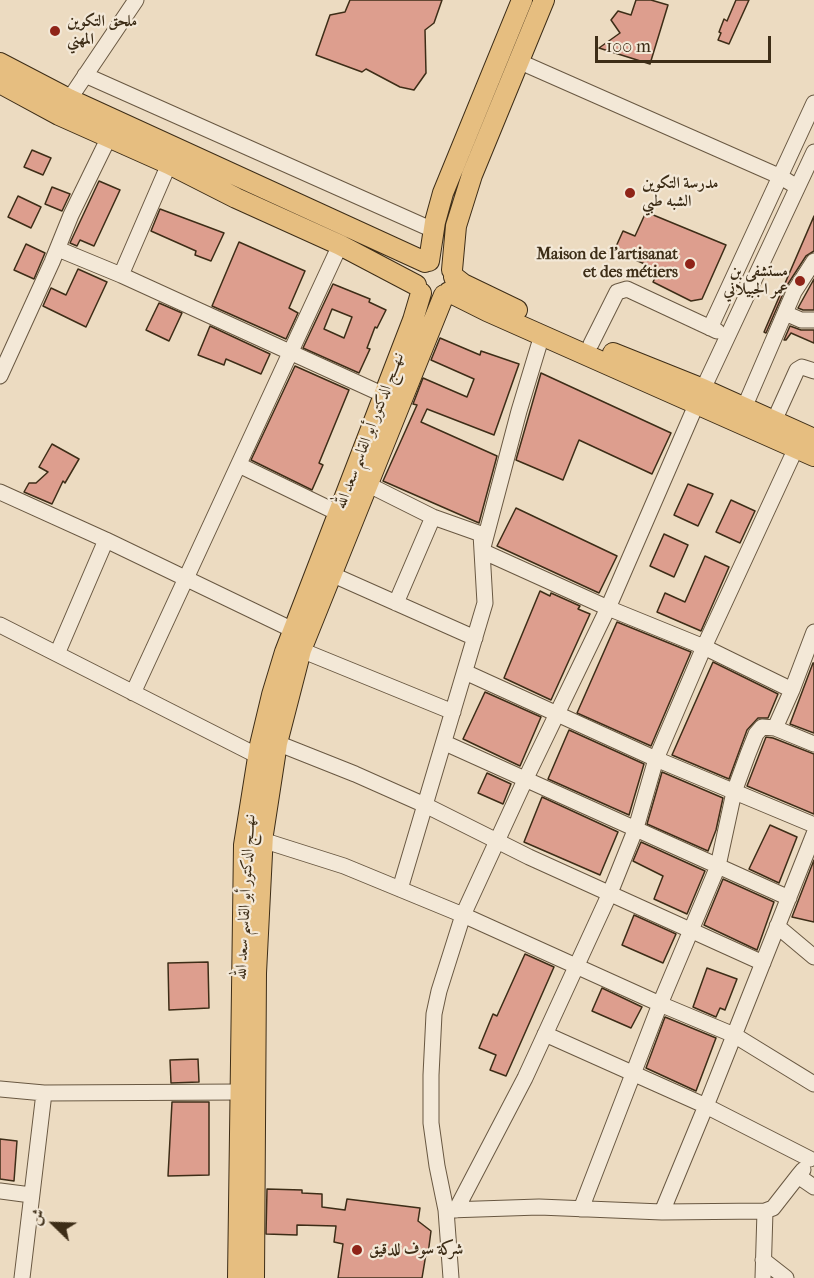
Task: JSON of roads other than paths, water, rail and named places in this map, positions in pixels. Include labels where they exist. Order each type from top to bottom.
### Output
[{"type":"main road","points":[[419,289],[416,274],[427,262],[443,193],[522,0]]},
{"type":"main road","name":"نـهـــج الدكتور أبو القاسم سعد الله","points":[[238,1278],[240,1092],[262,840],[276,743],[301,650],[450,284],[456,226],[472,174],[544,0]]},
{"type":"main road","points":[[0,63],[109,137],[340,245],[432,298],[450,284]]},
{"type":"main road","points":[[0,83],[64,107],[427,262],[444,262],[450,284],[487,311],[700,397]]},
{"type":"main road","points":[[450,284],[484,295],[591,344],[741,415],[805,452]]},
{"type":"main road","name":"نـهـــج الدكتور أبو القاسم سعد الله","points":[[254,1278],[244,845],[258,756],[272,694],[293,630],[413,320],[419,289]]},
{"type":"main road","points":[[428,335],[450,313],[466,310],[487,311]]},
{"type":"main road","points":[[741,415],[774,421],[814,439]]},
{"type":"street","points":[[64,107],[136,0]]},
{"type":"street","points":[[518,61],[781,177],[797,187]]},
{"type":"street","points":[[85,75],[434,230]]},
{"type":"street","points":[[710,328],[814,102]]},
{"type":"street","points":[[0,376],[58,249],[71,215],[109,137]]},
{"type":"street","points":[[451,1278],[451,1210],[437,1166],[431,1123],[430,1075],[434,1014],[463,915],[608,608],[700,397],[814,153]]},
{"type":"street","points":[[121,275],[170,164]]},
{"type":"street","points":[[134,693],[340,245]]},
{"type":"street","points":[[58,249],[121,275],[384,395]]},
{"type":"street","points":[[741,415],[785,313],[809,279],[814,261]]},
{"type":"street","points":[[591,344],[617,292],[627,289],[728,336]]},
{"type":"street","points":[[785,313],[801,320],[814,320]]},
{"type":"street","points":[[482,551],[519,411],[542,335]]},
{"type":"street","points":[[774,421],[797,370],[802,367],[814,371]]},
{"type":"street","points":[[451,1210],[525,1078],[610,892],[636,828],[656,759],[704,647],[805,452]]},
{"type":"street","points":[[239,465],[338,513]]},
{"type":"street","points":[[367,484],[434,517],[481,534],[485,603],[427,806],[400,889]]},
{"type":"street","points":[[0,492],[187,578],[293,630]]},
{"type":"street","points":[[396,603],[434,517]]},
{"type":"street","points":[[57,654],[106,540]]},
{"type":"street","points":[[482,551],[608,608],[704,647],[792,690]]},
{"type":"street","points":[[330,574],[475,638]]},
{"type":"street","points":[[0,625],[258,756]]},
{"type":"street","points":[[775,728],[814,632]]},
{"type":"street","points":[[301,650],[453,712]]},
{"type":"street","points":[[465,672],[656,759],[814,825]]},
{"type":"street","points":[[581,1209],[660,1004],[718,866],[734,792],[756,734],[762,728],[775,728],[814,744]]},
{"type":"street","points":[[276,743],[355,774],[427,806],[529,857],[763,963]]},
{"type":"street","points":[[445,743],[789,897]]},
{"type":"street","points":[[662,1212],[814,834]]},
{"type":"street","points":[[262,840],[344,866],[463,915],[734,1035],[814,1083]]},
{"type":"street","points":[[777,926],[814,957]]},
{"type":"street","points":[[451,1210],[539,1207],[662,1212],[765,1211],[773,1208],[812,1156],[544,1034]]},
{"type":"street","points":[[0,1089],[44,1093],[240,1092]]},
{"type":"street","points":[[22,1278],[44,1093]]},
{"type":"street","points":[[798,1176],[814,1187]]},
{"type":"street","points":[[0,1191],[31,1195]]},
{"type":"street","points":[[763,1278],[765,1211]]},
{"type":"street","points":[[763,1260],[786,1278]]},
{"type":"place","name":"ملحق التكوين المهني","points":[[55,31]]},
{"type":"place","name":"مدرسة التكوين الشبه طبي","points":[[630,193]]},
{"type":"place","name":"Maison de l'artisanat et des métiers","points":[[690,264]]},
{"type":"place","name":"مستشفى بن عمر الجبيلاني","points":[[800,281]]},
{"type":"place","name":"شركة سوف للدقيق","points":[[357,1250]]}]
